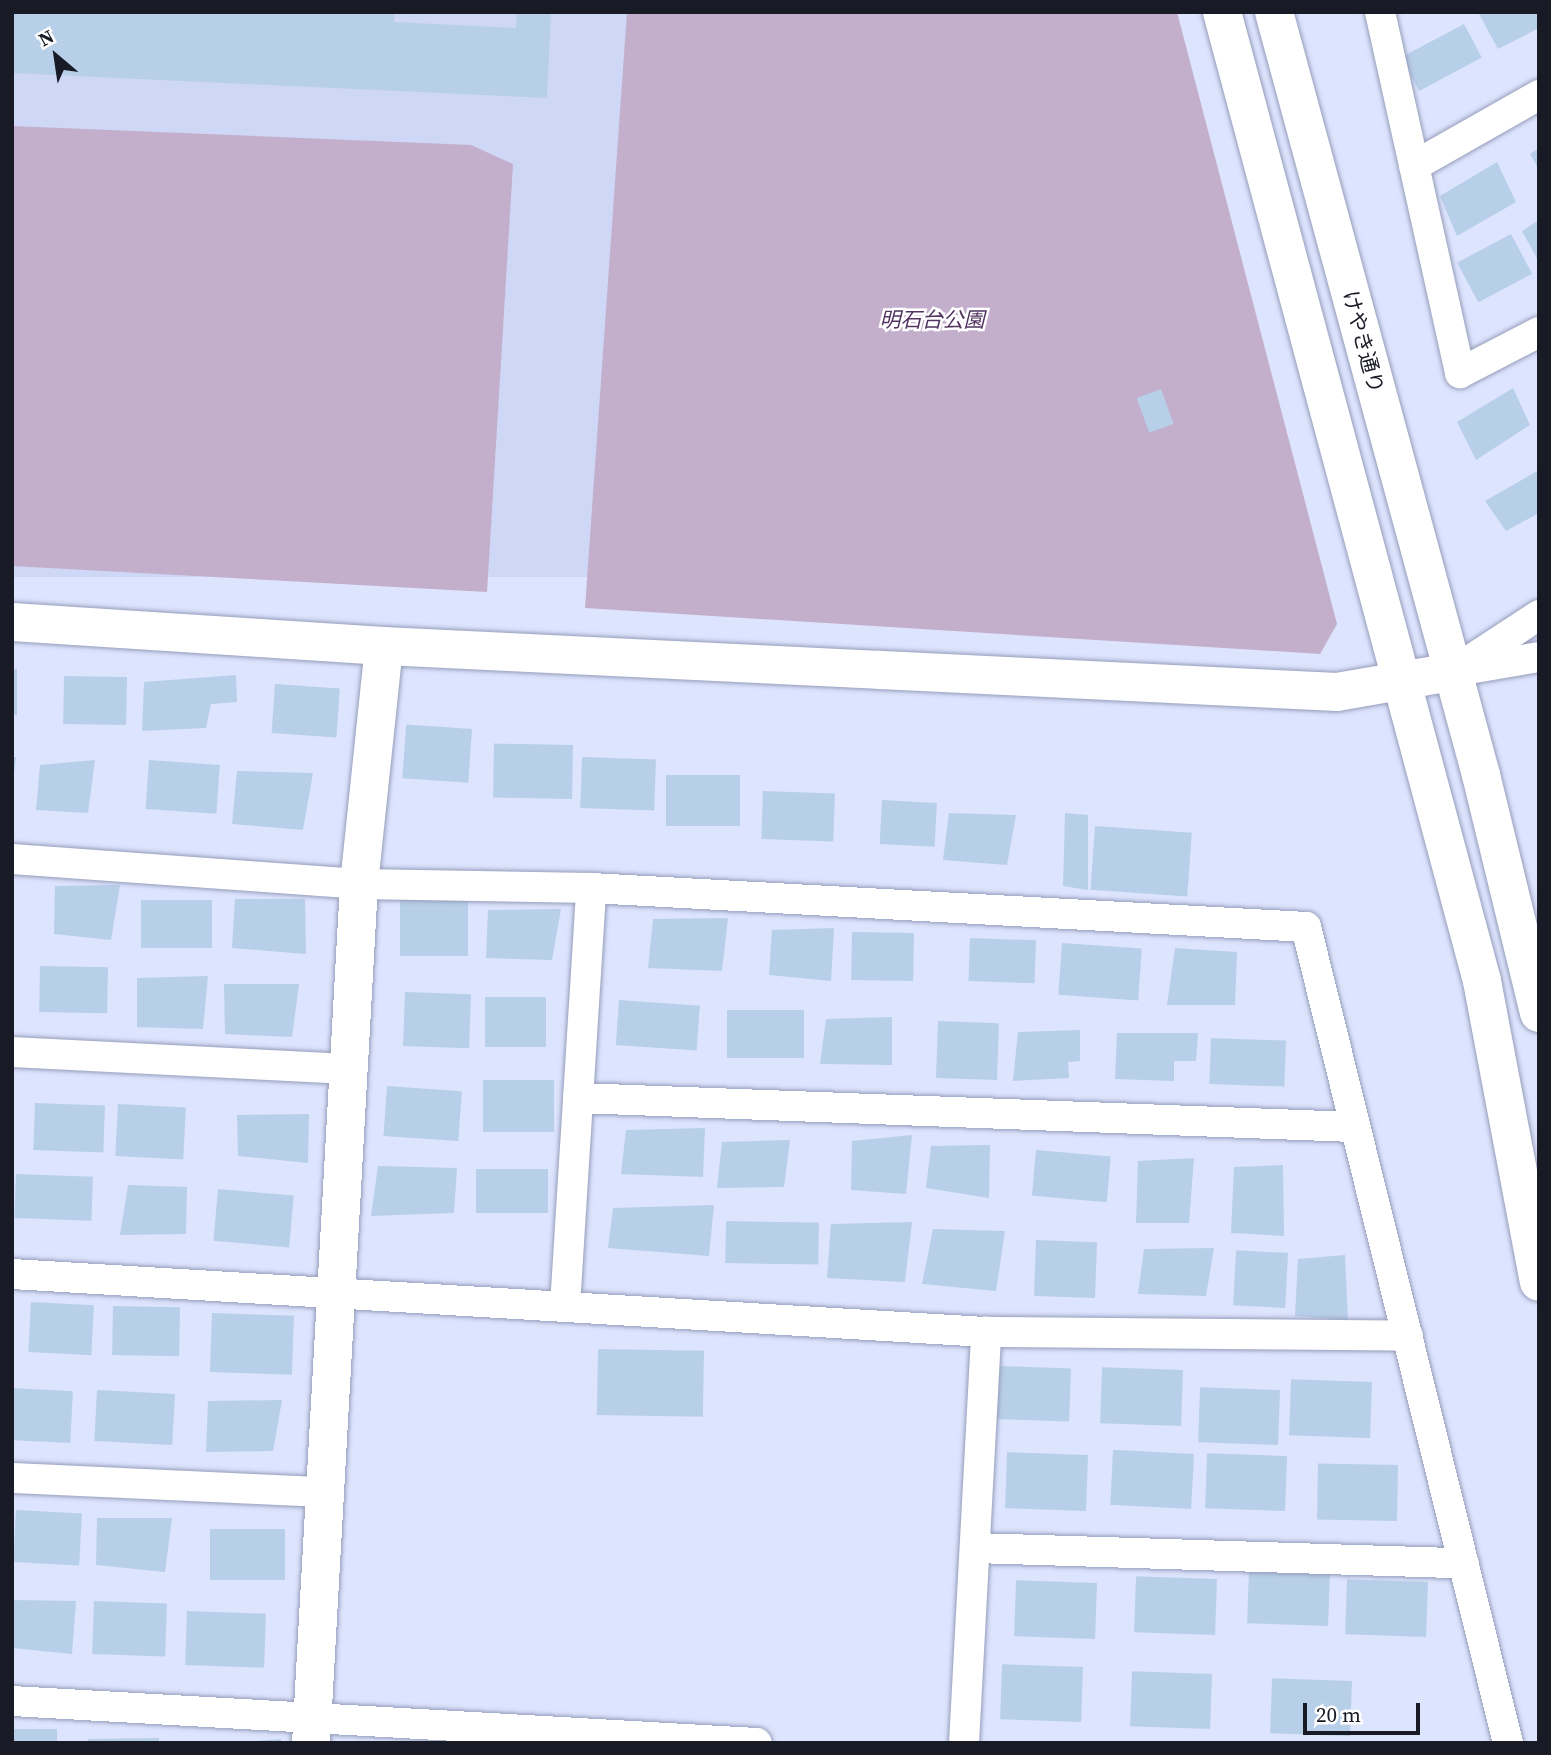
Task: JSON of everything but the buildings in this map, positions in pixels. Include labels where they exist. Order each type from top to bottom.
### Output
[{"type":"street","points":[[1222,12],[1482,981],[1539,1282]]},
{"type":"street","name":"けやき通り","points":[[1274,12],[1452,672],[1539,1013]]},
{"type":"street","points":[[1380,12],[1460,373],[1539,332]]},
{"type":"street","points":[[1414,166],[1539,95]]},
{"type":"street","points":[[1452,672],[1539,615]]},
{"type":"street","points":[[12,622],[384,646],[1338,692],[1402,683],[1539,657]]},
{"type":"street","points":[[311,1731],[359,884],[384,646]]},
{"type":"street","points":[[12,859],[359,884],[591,888],[1306,927],[1508,1743]]},
{"type":"street","points":[[565,1306],[591,888]]},
{"type":"street","points":[[12,1052],[348,1069]]},
{"type":"street","points":[[578,1098],[1354,1128]]},
{"type":"street","points":[[12,1273],[986,1332],[1408,1336]]},
{"type":"street","points":[[964,1743],[986,1332]]},
{"type":"street","points":[[12,1478],[325,1492]]},
{"type":"street","points":[[975,1548],[1464,1563]]},
{"type":"street","points":[[12,1700],[311,1731],[757,1743]]},
{"type":"shaded area","points":[[12,12],[627,12],[627,577],[12,577]]},
{"type":"green space","name":"明石台公園","points":[[627,12],[1177,12],[1337,624],[1320,654],[585,608]]},
{"type":"green space","points":[[12,126],[471,145],[513,164],[487,592],[12,566]]}]
